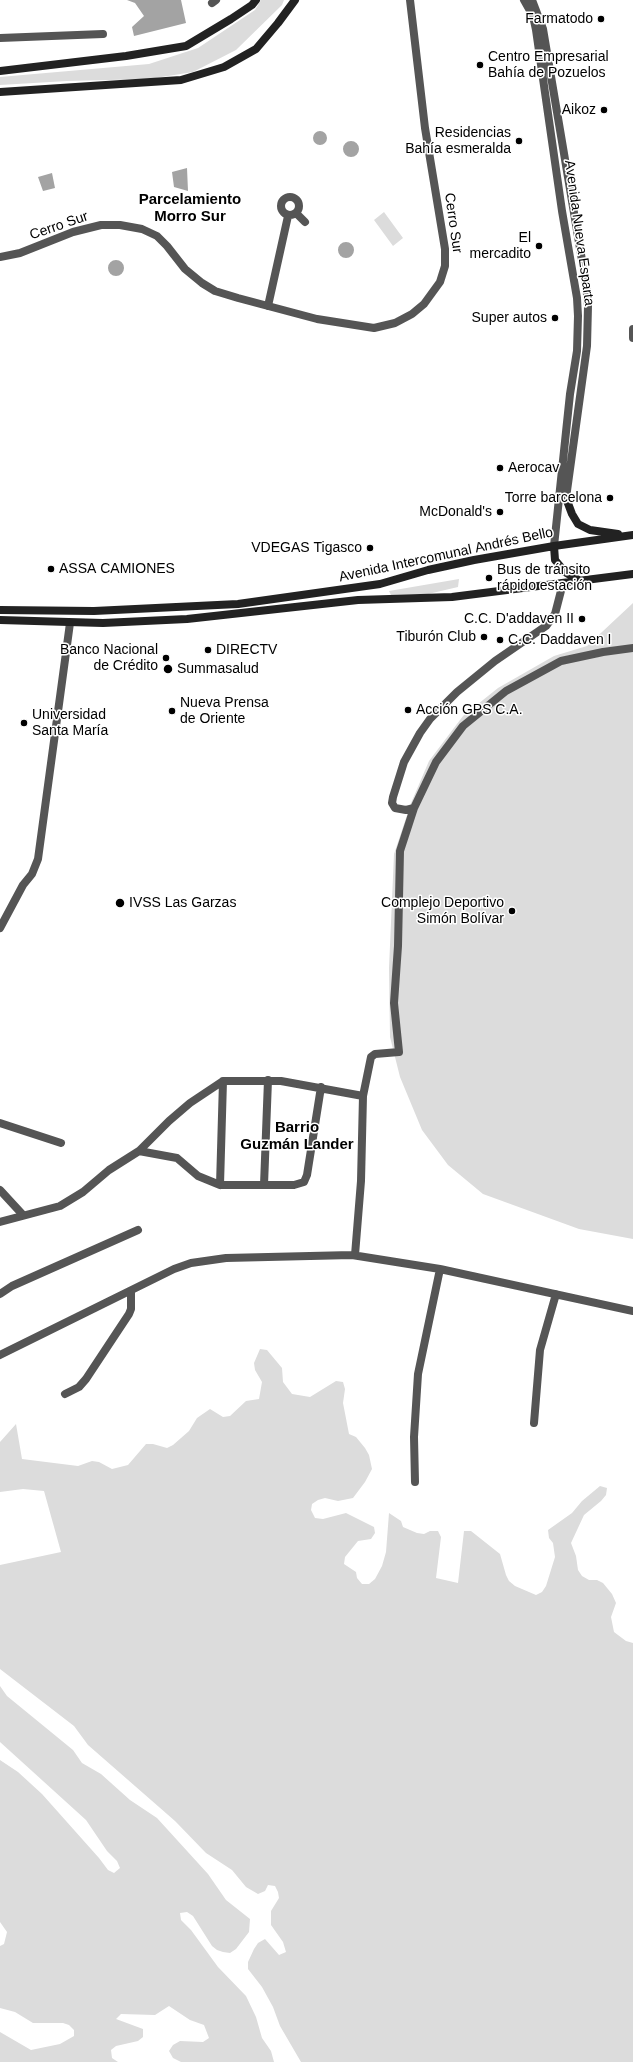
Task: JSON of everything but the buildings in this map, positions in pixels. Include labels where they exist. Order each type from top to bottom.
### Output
[{"type":"main road","points":[[0,71],[126,56],[186,46],[230,20],[252,5],[256,0]]},
{"type":"main road","points":[[0,92],[181,80],[224,67],[256,49],[278,24],[295,0]]},
{"type":"main road","points":[[566,498],[572,514],[578,524],[590,530],[631,536]]},
{"type":"main road","name":"Avenida Intercomunal Andrés Bello","points":[[0,610],[94,611],[238,604],[380,584],[428,570],[554,546],[631,536]]},
{"type":"main road","points":[[554,546],[556,560],[565,572],[580,580]]},
{"type":"main road","name":"Avenida Intercomunal Andrés Bello","points":[[0,620],[70,623],[187,619],[358,600],[452,597],[633,574]]},
{"type":"street","name":"Cerro Sur","points":[[0,257],[20,253],[74,232],[101,225],[120,225],[142,229],[157,236],[185,269],[202,283],[215,291],[317,319],[374,328],[395,323],[412,314],[424,304],[440,282],[445,266],[445,249],[425,128],[410,0]]},
{"type":"street","name":"Avenida Nueva Esparta","points":[[524,0],[533,16],[536,30],[578,310],[577,351],[570,394],[554,546]]},
{"type":"street","name":"Avenida Nueva Esparta","points":[[532,0],[543,29],[586,284],[588,306],[587,346],[566,498]]},
{"type":"street","points":[[0,38],[104,34]]},
{"type":"street","points":[[288,216],[283,212],[281,206],[282,201],[290,196],[296,199],[299,203],[300,208],[297,214]]},
{"type":"street","points":[[288,216],[297,214]]},
{"type":"street","points":[[297,214],[305,222]]},
{"type":"street","points":[[268,306],[288,216]]},
{"type":"street","points":[[633,329],[633,338]]},
{"type":"street","points":[[414,808],[400,810],[395,808],[392,803],[404,762],[420,733],[438,709],[457,692],[495,661],[546,626],[555,614],[563,583]]},
{"type":"street","points":[[0,928],[23,885],[32,874],[38,859],[70,623]]},
{"type":"street","points":[[354,1255],[361,1181],[363,1096],[371,1057],[375,1054],[399,1052],[394,1003],[398,946],[400,851],[414,808],[436,762],[463,726],[506,691],[561,661],[583,655],[633,648]]},
{"type":"street","points":[[0,1222],[60,1206],[82,1192],[109,1170],[139,1151],[169,1121],[190,1103],[223,1080],[268,1080],[321,1087],[363,1096]]},
{"type":"street","points":[[220,1185],[223,1080]]},
{"type":"street","points":[[264,1185],[268,1080]]},
{"type":"street","points":[[139,1151],[176,1158],[198,1176],[220,1185],[294,1185],[304,1182],[307,1175],[321,1087]]},
{"type":"street","points":[[0,1123],[61,1143]]},
{"type":"street","points":[[0,1190],[23,1215]]},
{"type":"street","points":[[0,1294],[12,1286],[138,1230]]},
{"type":"street","points":[[0,1355],[174,1269],[208,1260],[354,1255],[440,1269],[527,1286],[633,1311]]},
{"type":"street","points":[[416,1482],[414,1437],[418,1374],[440,1269]]},
{"type":"street","points":[[65,1394],[79,1387],[86,1379],[129,1314],[131,1308],[131,1291]]},
{"type":"street","points":[[534,1423],[540,1350],[556,1294]]},
{"type":"shaded area","points":[[127,0],[181,0],[186,23],[134,36],[132,27],[144,16],[135,3]]},
{"type":"shaded area","points":[[261,0],[284,0],[282,5],[236,50],[193,72],[149,79],[67,81],[0,85],[0,77],[149,64],[198,48],[255,10]]},
{"type":"shaded area","points":[[320,131],[325,133],[327,138],[325,143],[320,145],[315,143],[313,138],[315,133]]},
{"type":"shaded area","points":[[348,141],[354,141],[359,146],[357,155],[354,157],[348,157],[343,152],[343,146]]},
{"type":"shaded area","points":[[187,168],[188,191],[174,187],[172,172]]},
{"type":"shaded area","points":[[52,173],[55,188],[43,191],[38,177]]},
{"type":"shaded area","points":[[384,212],[403,238],[393,246],[374,220]]},
{"type":"shaded area","points":[[343,242],[349,242],[354,247],[352,256],[349,258],[343,258],[338,253],[338,247]]},
{"type":"shaded area","points":[[113,260],[119,260],[124,265],[122,274],[119,276],[113,276],[108,271],[108,265]]},
{"type":"shaded area","points":[[459,579],[458,587],[428,594],[391,595],[389,591]]},
{"type":"shaded area","name":"Complejo Deportivo Simón Bolívar","points":[[633,603],[633,1239],[579,1229],[483,1194],[448,1165],[422,1130],[400,1077],[390,1037],[389,968],[394,854],[411,803],[429,761],[463,716],[498,688],[554,656],[587,646]]},
{"type":"shaded area","points":[[260,1349],[267,1350],[282,1368],[283,1382],[292,1394],[310,1397],[336,1381],[343,1382],[345,1389],[343,1403],[349,1434],[356,1437],[365,1448],[369,1455],[372,1469],[365,1482],[353,1498],[338,1501],[325,1498],[318,1500],[312,1504],[311,1510],[315,1518],[323,1519],[346,1513],[374,1527],[375,1533],[371,1539],[358,1541],[345,1557],[344,1564],[356,1572],[357,1578],[362,1584],[369,1584],[375,1579],[382,1566],[386,1552],[389,1513],[401,1521],[403,1527],[417,1533],[424,1534],[430,1531],[438,1531],[441,1537],[436,1578],[458,1583],[464,1531],[471,1531],[500,1554],[509,1581],[515,1586],[536,1595],[542,1592],[546,1586],[555,1557],[553,1543],[549,1538],[548,1530],[572,1513],[582,1501],[600,1486],[607,1488],[606,1495],[601,1501],[584,1515],[571,1543],[576,1556],[578,1570],[582,1576],[589,1580],[597,1580],[603,1583],[612,1594],[616,1603],[611,1617],[614,1632],[626,1641],[633,1643],[633,2062],[301,2062],[280,2026],[273,2007],[262,1987],[248,1969],[248,1962],[254,1949],[258,1943],[265,1939],[279,1955],[286,1952],[283,1942],[271,1925],[271,1911],[279,1898],[275,1886],[268,1885],[265,1891],[258,1894],[246,1887],[232,1870],[206,1853],[175,1821],[88,1745],[74,1726],[0,1669],[0,1565],[61,1552],[44,1491],[23,1489],[0,1492],[0,1442],[16,1424],[22,1459],[78,1466],[92,1461],[99,1462],[112,1469],[128,1465],[146,1444],[153,1444],[167,1448],[173,1445],[189,1431],[197,1418],[210,1409],[223,1417],[230,1416],[246,1401],[259,1399],[262,1382],[255,1370],[254,1363]]},
{"type":"shaded area","points":[[0,1686],[7,1696],[73,1750],[82,1763],[101,1774],[130,1800],[157,1818],[208,1874],[226,1900],[250,1919],[249,1932],[236,1949],[230,1953],[217,1950],[212,1946],[193,1916],[187,1912],[180,1913],[181,1920],[191,1930],[218,1967],[246,1996],[256,2017],[262,2038],[271,2051],[274,2062],[181,2062],[173,2058],[169,2051],[173,2045],[180,2041],[203,2042],[209,2038],[204,2025],[190,2020],[169,2006],[155,2015],[121,2014],[116,2019],[143,2029],[143,2037],[138,2041],[116,2046],[111,2050],[112,2058],[118,2062],[0,2062],[0,2032],[31,2050],[60,2044],[74,2036],[74,2030],[69,2025],[63,2023],[33,2023],[15,2012],[0,2008],[0,1946],[4,1944],[7,1932],[0,1922],[0,1760],[18,1772],[42,1794],[108,1870],[114,1873],[120,1868],[117,1861],[107,1851],[86,1820],[0,1742]]},
{"type":"place","name":"Farmatodo","points":[[601,19]]},
{"type":"place","name":"Centro Empresarial Bahía de Pozuelos","points":[[480,65]]},
{"type":"place","name":"Aikoz","points":[[604,110]]},
{"type":"place","name":"Residencias Bahía esmeralda","points":[[519,141]]},
{"type":"place","name":"El mercadito","points":[[539,246]]},
{"type":"place","name":"Super autos","points":[[555,318]]},
{"type":"place","name":"Aerocav","points":[[500,468]]},
{"type":"place","name":"Torre barcelona","points":[[610,498]]},
{"type":"place","name":"McDonald's","points":[[500,512]]},
{"type":"place","name":"VDEGAS Tigasco","points":[[370,548]]},
{"type":"place","name":"ASSA CAMIONES","points":[[51,569]]},
{"type":"place","name":"Bus de tránsito rápido estación","points":[[489,578]]},
{"type":"place","name":"C.C. D'addaven II","points":[[582,619]]},
{"type":"place","name":"Tiburón Club","points":[[484,637]]},
{"type":"place","name":"C.C. Daddaven I","points":[[500,640]]},
{"type":"place","name":"DIRECTV","points":[[208,650]]},
{"type":"place","name":"Banco Nacional de Crédito","points":[[166,658]]},
{"type":"place","name":"Summasalud","points":[[168,669]]},
{"type":"place","name":"Acción GPS C.A.","points":[[408,710]]},
{"type":"place","name":"Nueva Prensa de Oriente","points":[[172,711]]},
{"type":"place","name":"Universidad Santa María","points":[[24,723]]},
{"type":"place","name":"IVSS Las Garzas","points":[[120,903]]},
{"type":"place","name":"Complejo Deportivo Simón Bolívar","points":[[512,911]]},
{"type":"district","name":"Parcelamiento Morro Sur","points":[[190,208]]},
{"type":"district","name":"Barrio Guzmán Lander","points":[[297,1136]]}]
